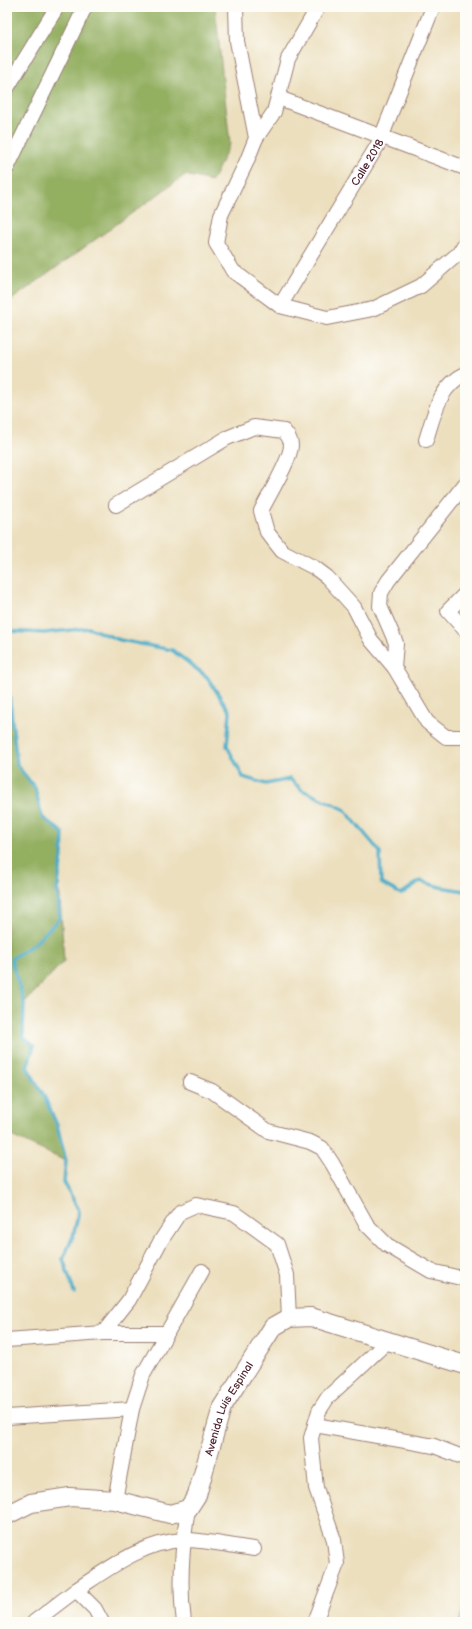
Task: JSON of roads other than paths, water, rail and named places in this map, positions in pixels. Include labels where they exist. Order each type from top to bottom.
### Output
[{"type":"street","points":[[7,88],[57,7]]},
{"type":"street","points":[[7,168],[85,7]]},
{"type":"street","points":[[236,7],[237,41],[256,138]]},
{"type":"street","points":[[318,7],[288,59],[279,98],[274,112],[256,138],[246,163],[220,215],[216,243],[233,271],[280,306],[327,318],[373,309],[421,286],[459,253],[465,243]]},
{"type":"street","name":"Calle 2018","points":[[280,306],[382,137],[433,7]]},
{"type":"street","points":[[279,98],[465,168]]},
{"type":"street","points":[[426,440],[440,396],[459,377],[465,374]]},
{"type":"street","points":[[116,505],[227,438],[254,427],[284,431],[289,437],[291,445],[287,460],[261,511],[267,532],[282,551],[315,568],[332,582],[354,607],[371,640],[394,666],[427,722],[446,737],[465,737]]},
{"type":"street","points":[[394,666],[396,643],[380,606],[381,593],[388,581],[465,484]]},
{"type":"street","points":[[465,594],[448,611],[465,630]]},
{"type":"street","points":[[190,1082],[212,1091],[268,1131],[310,1142],[322,1148],[367,1225],[387,1245],[431,1271],[465,1279]]},
{"type":"street","points":[[103,1333],[129,1300],[160,1242],[180,1212],[196,1205],[234,1213],[277,1244],[287,1275],[289,1318]]},
{"type":"street","points":[[115,1500],[132,1409],[143,1375],[202,1271]]},
{"type":"street","name":"Avenida Luis Espinal","points":[[188,1509],[197,1495],[222,1407],[273,1327],[289,1318],[311,1317],[465,1366]]},
{"type":"street","points":[[7,1340],[103,1333],[167,1333]]},
{"type":"street","points":[[315,1622],[338,1564],[334,1540],[316,1488],[311,1438],[319,1411],[328,1396],[388,1341]]},
{"type":"street","points":[[7,1417],[132,1409]]},
{"type":"street","points":[[315,1425],[434,1446],[465,1458]]},
{"type":"street","points":[[7,1515],[31,1503],[70,1497],[115,1500],[170,1514],[188,1509],[183,1540],[181,1603],[184,1622]]},
{"type":"street","points":[[34,1622],[76,1590],[119,1562],[152,1546],[183,1540],[254,1549]]},
{"type":"street","points":[[76,1590],[95,1610],[102,1622]]},
{"type":"waterway","points":[[7,631],[44,633],[89,628],[120,640],[172,650],[207,677],[230,712],[227,746],[243,777],[266,784],[290,779],[302,790],[344,809],[380,852],[381,883],[401,894],[420,881],[440,887],[465,891]]},
{"type":"waterway","points":[[7,675],[17,765],[35,788],[42,817],[63,833],[62,856],[57,891],[60,918],[34,944],[11,959],[24,1003],[23,1037],[34,1046],[27,1067],[44,1096],[57,1125],[66,1161],[64,1182],[79,1211],[73,1236],[63,1259],[74,1292]]},
{"type":"waterway","points":[[461,1622],[465,1605]]}]
